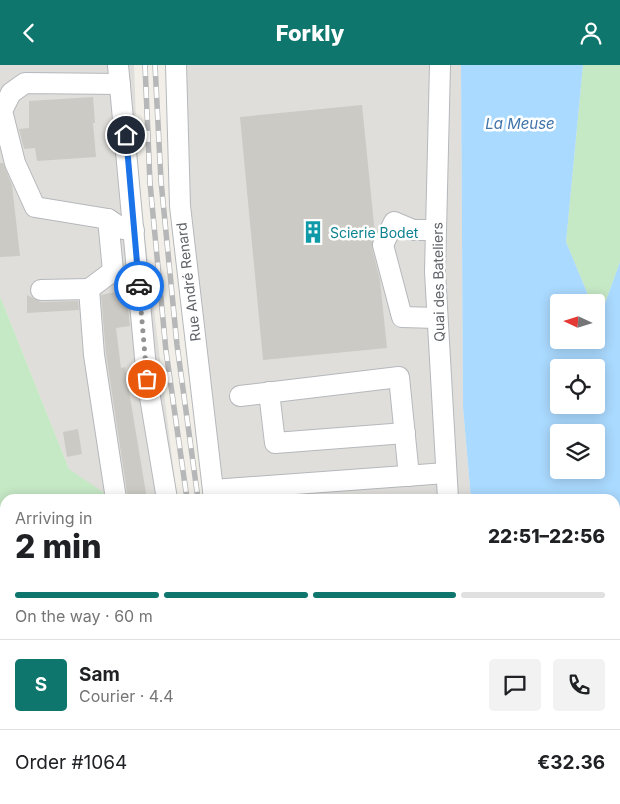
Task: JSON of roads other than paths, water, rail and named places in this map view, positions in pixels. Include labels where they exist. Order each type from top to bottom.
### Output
[{"type":"street","name":"Rue André Renard","points":[[176,65],[180,206],[213,494]]},
{"type":"street","name":"Quai des Bateliers","points":[[440,65],[435,272],[448,494]]},
{"type":"street","points":[[134,230],[123,229],[108,219],[34,207],[15,163],[2,111],[11,93],[25,83],[119,75],[138,268],[147,379],[167,494]]},
{"type":"street","points":[[108,219],[112,271]]},
{"type":"street","points":[[436,230],[413,230],[394,222],[383,245],[402,317],[437,318]]},
{"type":"street","points":[[41,290],[89,289],[112,271],[138,268]]},
{"type":"street","points":[[89,289],[94,355],[115,494]]},
{"type":"street","points":[[240,396],[399,377],[409,476]]},
{"type":"street","points":[[269,393],[275,443],[404,433]]},
{"type":"street","points":[[223,494],[446,473]]},
{"type":"water","name":"La Meuse","points":[[461,65],[583,65],[566,242],[588,294],[550,294],[550,349],[605,349],[605,303],[620,262],[620,494],[471,494],[463,407]]},
{"type":"railway","points":[[145,65],[150,183],[166,351],[186,494]]},
{"type":"railway","points":[[155,65],[161,181],[177,345],[197,494]]},
{"type":"place","name":"Scierie Bodet","points":[[313,232]]}]
